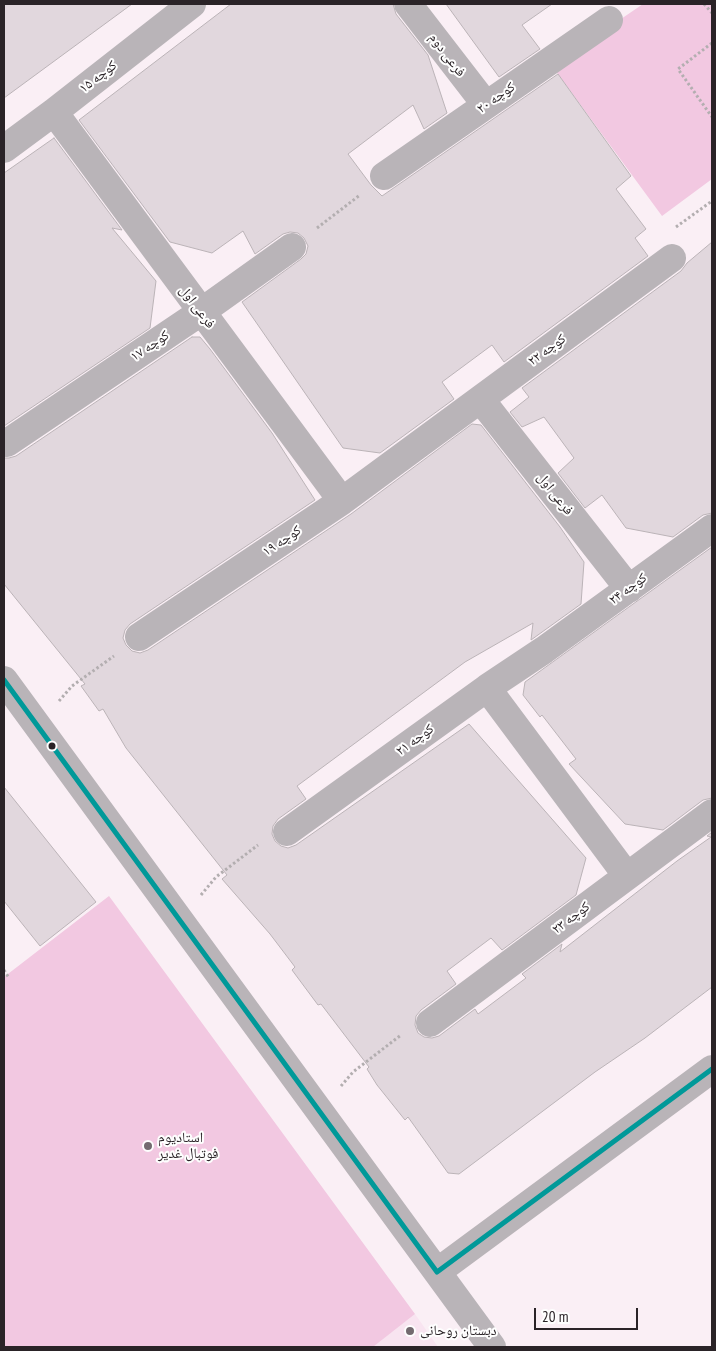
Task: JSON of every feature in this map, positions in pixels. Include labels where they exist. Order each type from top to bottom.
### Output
[{"type":"street","name":"کوچه ۱۵","points":[[4,148],[54,112],[191,4]]},
{"type":"street","name":"فرعی دوم","points":[[408,4],[486,106]]},
{"type":"street","name":"کوچه ۲۰","points":[[384,176],[609,20]]},
{"type":"street","name":"فرعی اول","points":[[54,112],[342,501]]},
{"type":"street","name":"کوچه ۱۷","points":[[7,443],[201,312],[292,247]]},
{"type":"street","name":"کوچه ۲۲","points":[[422,442],[672,258]]},
{"type":"street","name":"فرعی اول","points":[[481,400],[629,589]]},
{"type":"street","name":"کوچه ۱۹","points":[[140,637],[342,501],[422,442]]},
{"type":"street","name":"کوچه ۲۴","points":[[544,650],[712,528]]},
{"type":"street","name":"کوچه ۲۱","points":[[287,832],[487,688],[544,650]]},
{"type":"street","points":[[487,688],[627,876]]},
{"type":"street","points":[[7,692],[37,726],[492,1347]]},
{"type":"street","name":"کوچه ۲۳","points":[[430,1023],[712,813]]},
{"type":"street","points":[[437,1272],[712,1070]]},
{"type":"path","points":[[704,4],[712,13]]},
{"type":"path","points":[[712,43],[678,69],[712,117]]},
{"type":"path","points":[[292,247],[384,176]]},
{"type":"path","points":[[37,726],[72,686],[140,637]]},
{"type":"path","points":[[179,920],[216,877],[272,834],[287,832]]},
{"type":"path","points":[[4,970],[9,978]]},
{"type":"path","points":[[319,1110],[353,1072],[422,1018],[430,1023]]},
{"type":"shaded area","points":[[643,4],[712,4],[712,179],[662,216],[552,66]]},
{"type":"shaded area","name":"استادیوم فوتبال غدیر","points":[[109,896],[415,1314],[373,1347],[4,1347],[4,977]]},
{"type":"shaded area","name":"دبستان روحانی","points":[[415,1314],[438,1347],[373,1347]]},
{"type":"building","points":[[4,4],[132,4],[4,98]]},
{"type":"building","points":[[231,4],[393,4],[396,14],[428,55],[447,113],[424,129],[413,105],[348,154],[371,185],[382,196],[558,74],[631,176],[616,189],[646,229],[635,238],[648,256],[504,362],[492,345],[442,382],[454,399],[380,453],[343,448],[242,302],[306,254],[308,246],[304,238],[298,233],[290,232],[283,234],[255,254],[243,231],[212,253],[170,242],[79,120]]},
{"type":"building","points":[[446,4],[552,4],[522,25],[540,49],[499,77]]},
{"type":"building","points":[[54,138],[122,230],[112,228],[156,281],[150,328],[4,426],[4,173]]},
{"type":"building","points":[[712,242],[712,513],[703,515],[673,537],[626,528],[602,495],[585,508],[558,473],[574,458],[544,417],[522,427],[510,412],[529,397],[522,388],[681,271],[687,263]]},
{"type":"building","points":[[192,337],[200,337],[210,349],[272,433],[315,500],[130,624],[125,630],[123,638],[126,645],[132,651],[140,653],[148,650],[351,514],[472,424],[481,425],[560,527],[584,562],[581,604],[531,640],[533,623],[465,662],[297,786],[306,799],[278,819],[273,826],[272,834],[275,841],[281,846],[288,848],[296,845],[469,724],[586,858],[576,895],[502,950],[491,938],[447,971],[456,984],[421,1010],[416,1016],[415,1025],[418,1033],[424,1037],[432,1038],[439,1036],[475,1009],[478,1014],[526,978],[522,974],[562,944],[560,952],[677,861],[711,837],[707,836],[712,832],[712,987],[459,1174],[448,1173],[408,1117],[405,1120],[377,1085],[367,1069],[369,1067],[321,1004],[318,1005],[292,970],[295,967],[270,934],[222,879],[227,875],[126,748],[103,709],[99,711],[81,686],[85,684],[4,584],[4,458],[16,456]]},
{"type":"building","points":[[712,547],[712,798],[703,800],[663,830],[625,824],[569,764],[576,759],[542,715],[540,717],[523,695],[525,682]]},
{"type":"building","points":[[4,787],[96,902],[40,946],[4,901]]},
{"type":"transit line","points":[[4,680],[437,1272],[712,1069]]},
{"type":"place","name":"استادیوم فوتبال غدیر","points":[[148,1146]]},
{"type":"place","name":"دبستان روحانی","points":[[410,1331]]}]
